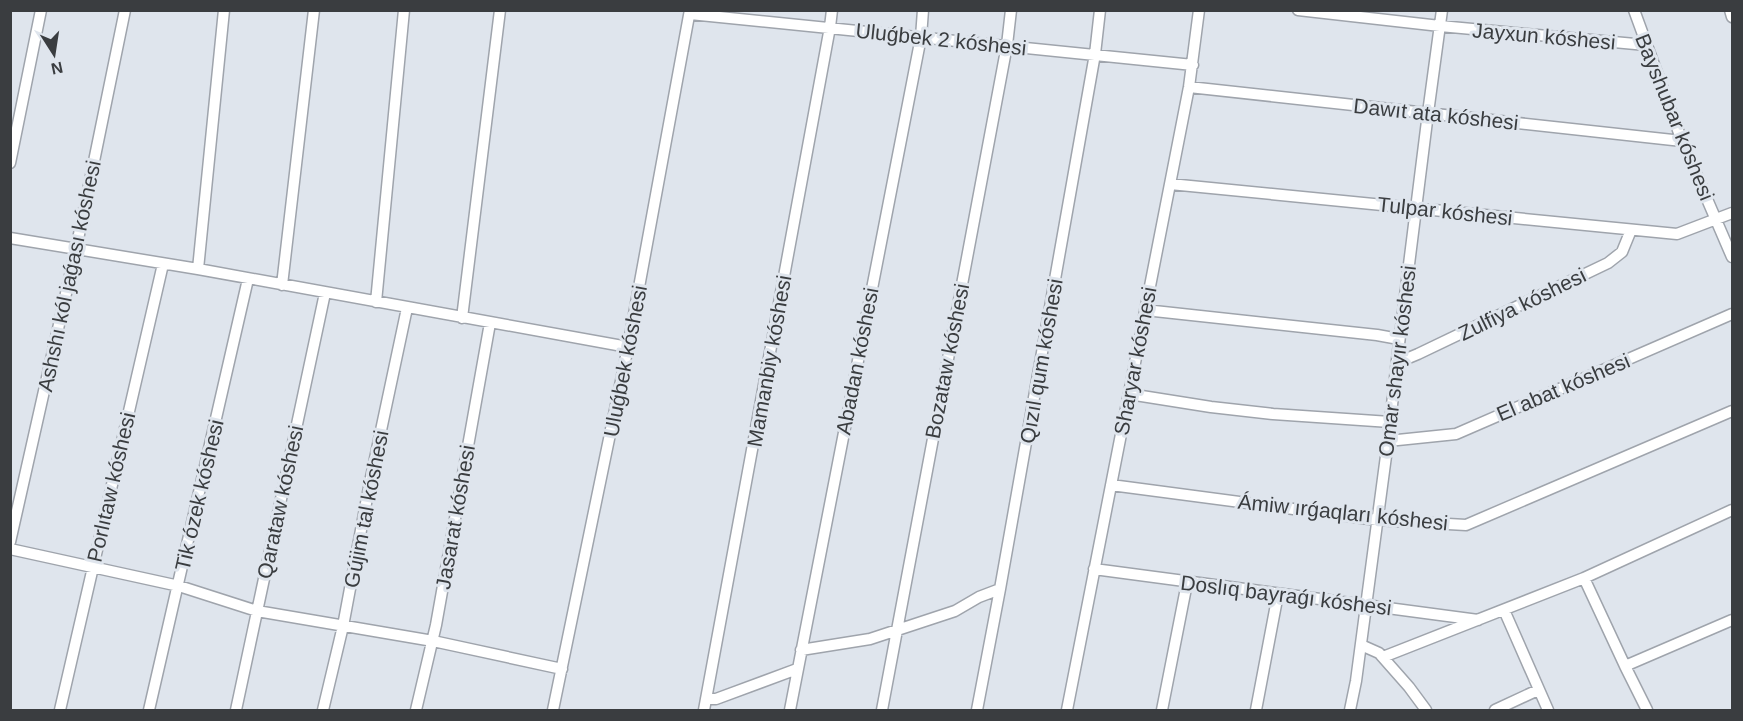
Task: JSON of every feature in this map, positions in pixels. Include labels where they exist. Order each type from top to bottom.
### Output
[{"type":"street","points":[[10,163],[41,10]]},
{"type":"street","name":"Ashshı kól jaǵası kóshesi","points":[[10,542],[76,249],[125,10]]},
{"type":"street","points":[[198,269],[224,10]]},
{"type":"street","points":[[282,285],[314,10]]},
{"type":"street","points":[[376,302],[404,10]]},
{"type":"street","points":[[462,318],[500,10]]},
{"type":"street","name":"Mamanbiy kóshesi","points":[[704,711],[832,10]]},
{"type":"street","name":"Abadan kóshesi","points":[[790,711],[921,37],[923,10]]},
{"type":"street","name":"Bozataw kóshesi","points":[[882,711],[1007,45],[1011,10]]},
{"type":"street","name":"Qızıl qum kóshesi","points":[[977,711],[1095,54],[1100,10]]},
{"type":"street","name":"Sharyar kóshesi","points":[[1067,711],[1189,87],[1199,10]]},
{"type":"street","name":"Jayxun kóshesi","points":[[1298,10],[1646,45]]},
{"type":"street","name":"Omar shayır kóshesi","points":[[1350,711],[1388,441],[1442,10]]},
{"type":"street","name":"Bayshubar kóshesi","points":[[1634,10],[1682,141],[1732,257]]},
{"type":"street","points":[[1730,10],[1732,17]]},
{"type":"street","name":"Uluǵbek 2 kóshesi","points":[[690,12],[1192,65]]},
{"type":"street","name":"Uluǵbek kóshesi","points":[[554,710],[628,347],[690,12]]},
{"type":"street","name":"Dawıt ata kóshesi","points":[[1189,87],[1682,141]]},
{"type":"street","name":"Tulpar kóshesi","points":[[1170,184],[1677,234],[1732,213]]},
{"type":"street","name":"Zulfiya kóshesi","points":[[1397,360],[1418,354],[1608,263],[1622,252],[1631,230]]},
{"type":"street","points":[[10,238],[198,269],[628,347]]},
{"type":"street","name":"Porlıtaw kóshesi","points":[[60,711],[163,264]]},
{"type":"street","name":"Tik ózek kóshesi","points":[[149,711],[248,279]]},
{"type":"street","name":"Qarataw kóshesi","points":[[236,711],[325,293]]},
{"type":"street","name":"Gújim tal kóshesi","points":[[323,711],[343,626],[370,482],[407,308]]},
{"type":"street","points":[[1145,310],[1366,333],[1399,339]]},
{"type":"street","name":"El abat kóshesi","points":[[1388,441],[1456,434],[1732,314]]},
{"type":"street","name":"Jasarat kóshesi","points":[[416,711],[433,641],[490,323]]},
{"type":"street","points":[[1129,394],[1253,411],[1390,422]]},
{"type":"street","name":"Ámiw ırǵaqları kóshesi","points":[[1111,485],[1377,520],[1466,525],[1732,411]]},
{"type":"street","name":"Doslıq bayraǵı kóshesi","points":[[1383,657],[1584,578],[1732,510]]},
{"type":"street","points":[[10,549],[179,586],[257,611],[433,641],[562,669]]},
{"type":"street","name":"Doslıq bayraǵı kóshesi","points":[[1094,569],[1478,620]]},
{"type":"street","points":[[1584,578],[1647,711]]},
{"type":"street","points":[[1162,711],[1187,583]]},
{"type":"street","points":[[801,650],[870,639],[955,611],[979,597],[1000,589]]},
{"type":"street","points":[[1256,711],[1278,594]]},
{"type":"street","points":[[1503,610],[1548,711]]},
{"type":"street","points":[[1625,666],[1732,620]]},
{"type":"street","points":[[1361,645],[1383,657],[1426,711]]},
{"type":"street","points":[[706,699],[716,699],[797,669]]},
{"type":"street","points":[[1495,711],[1538,690]]}]
